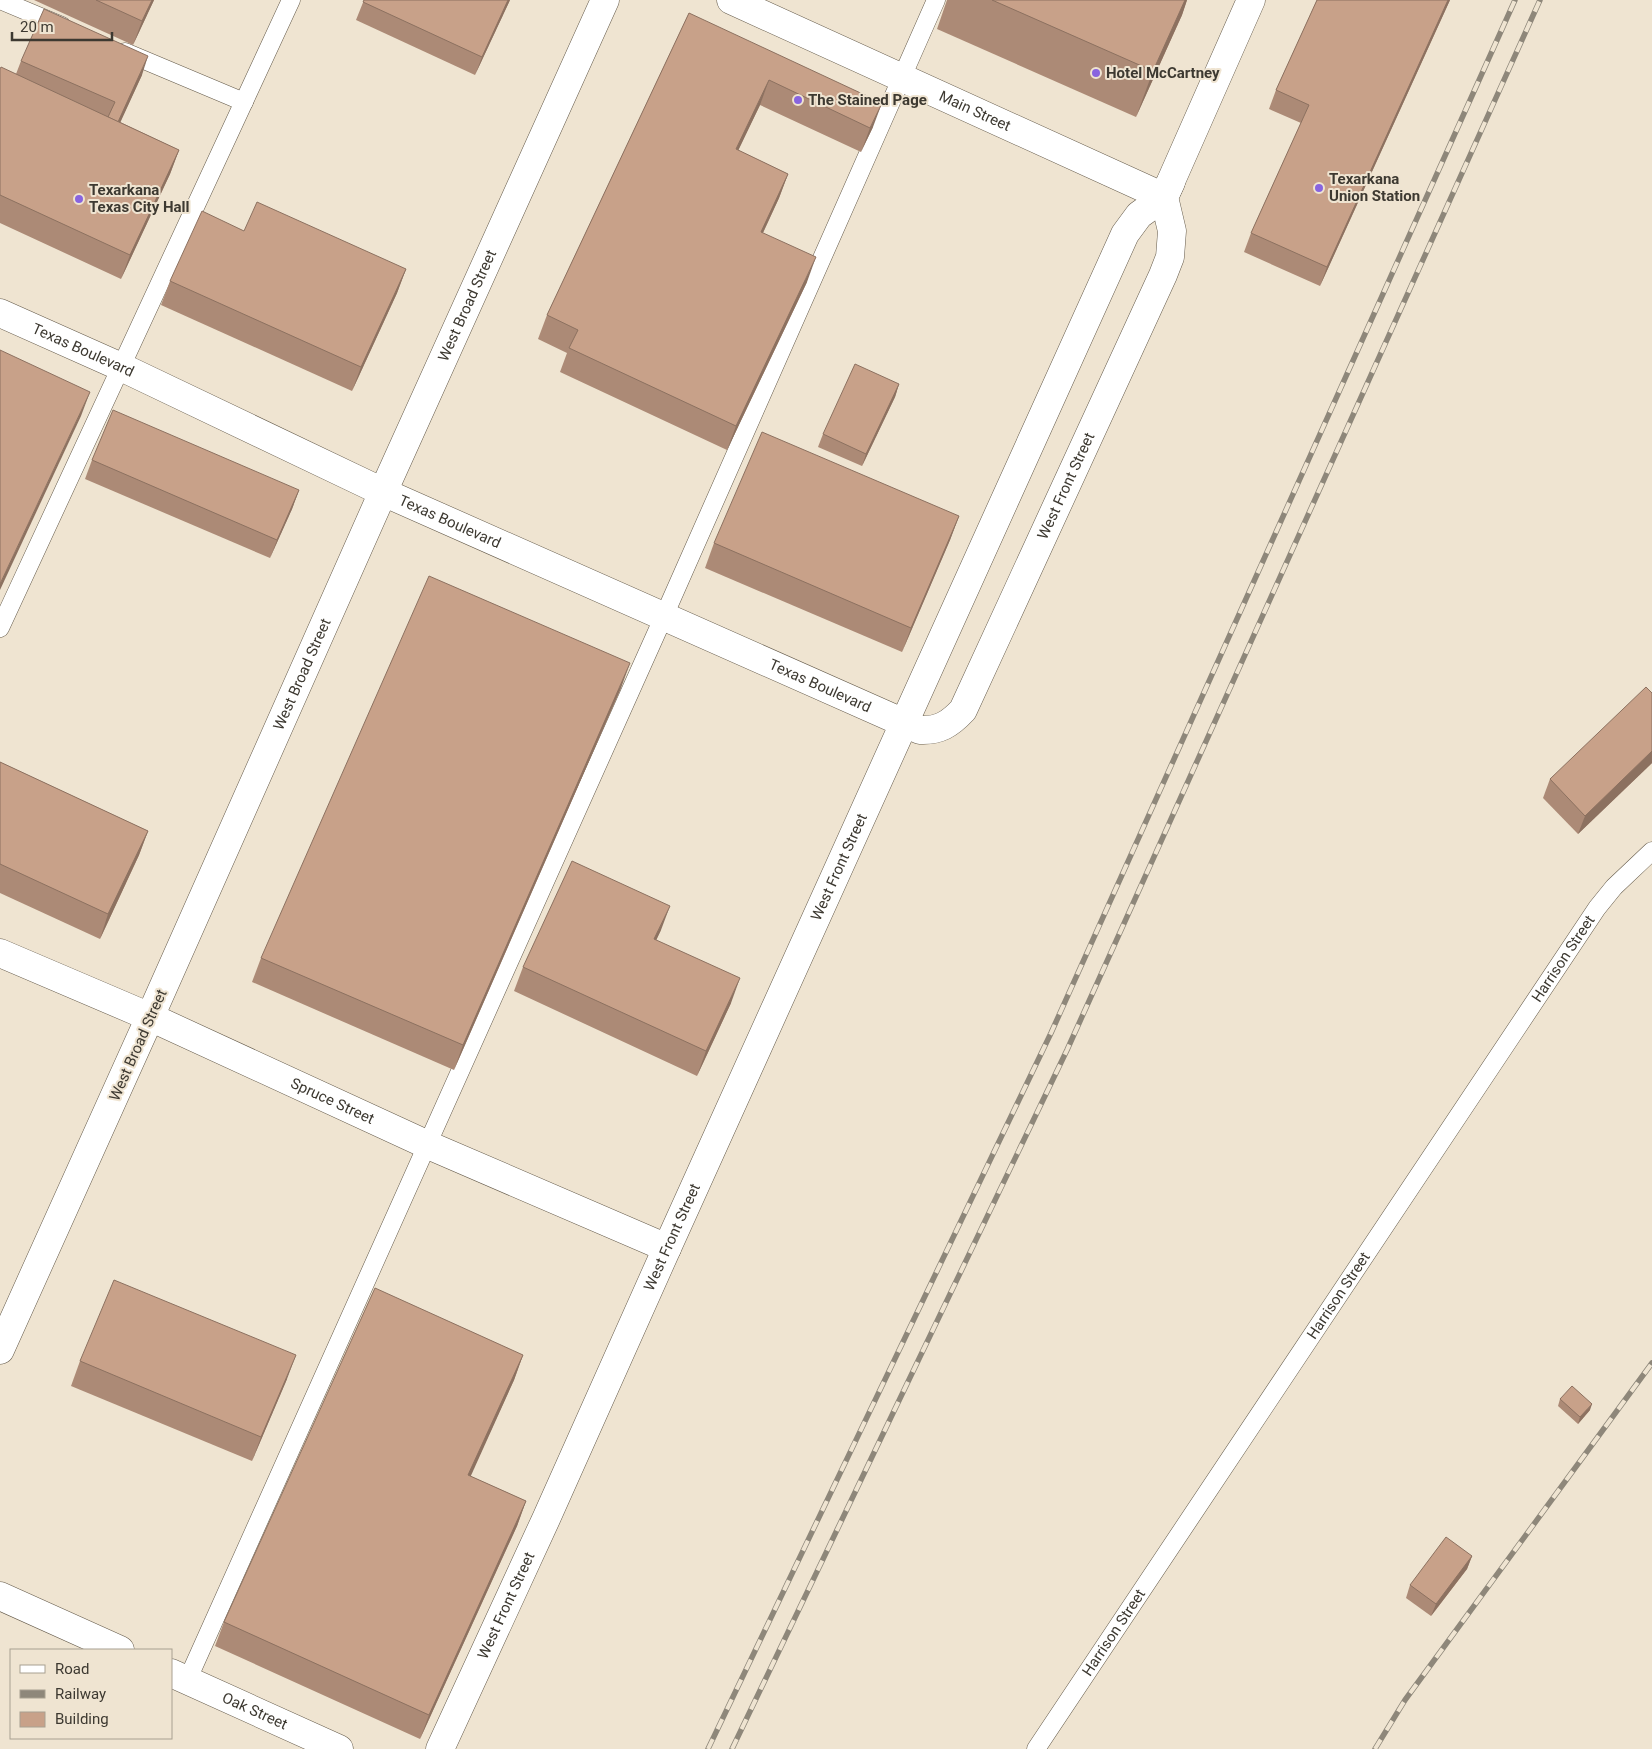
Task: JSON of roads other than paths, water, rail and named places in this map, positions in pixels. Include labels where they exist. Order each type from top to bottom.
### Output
[{"type":"street","name":"West Broad Street","points":[[0,1350],[605,0]]},
{"type":"street","name":"Main Street","points":[[731,0],[1164,197]]},
{"type":"street","points":[[1164,197],[1251,0]]},
{"type":"street","name":"West Front Street","points":[[440,1749],[546,1519],[666,1248],[905,724],[1125,234],[1139,215],[1164,197],[1172,231],[1170,257],[1164,275],[963,710],[954,720],[932,731],[920,730],[905,724]]},
{"type":"street","name":"Texas Boulevard","points":[[0,313],[119,366],[383,492],[905,724]]},
{"type":"street","name":"Spruce Street","points":[[0,953],[150,1017],[428,1145],[666,1248]]},
{"type":"street","points":[[0,1596],[118,1649]]},
{"type":"street","name":"Oak Street","points":[[179,1677],[339,1749]]},
{"type":"lane","points":[[0,0],[81,34]]},
{"type":"lane","points":[[0,628],[119,366],[244,102],[290,0]]},
{"type":"lane","points":[[179,1677],[428,1145],[936,0]]},
{"type":"lane","points":[[108,46],[244,102]]},
{"type":"lane","name":"Harrison Street","points":[[1036,1749],[1597,908],[1614,887],[1652,851]]},
{"type":"railway","points":[[708,1749],[1051,1033],[1515,0]]},
{"type":"railway","points":[[732,1749],[1067,1050],[1540,0]]},
{"type":"railway","points":[[1375,1749],[1405,1700],[1652,1363]]},
{"type":"place","name":"Hotel McCartney","points":[[1096,73]]},
{"type":"place","name":"The Stained Page","points":[[798,100]]},
{"type":"place","name":"Texarkana Union Station","points":[[1319,188]]},
{"type":"place","name":"Texarkana Texas City Hall","points":[[79,199]]}]
